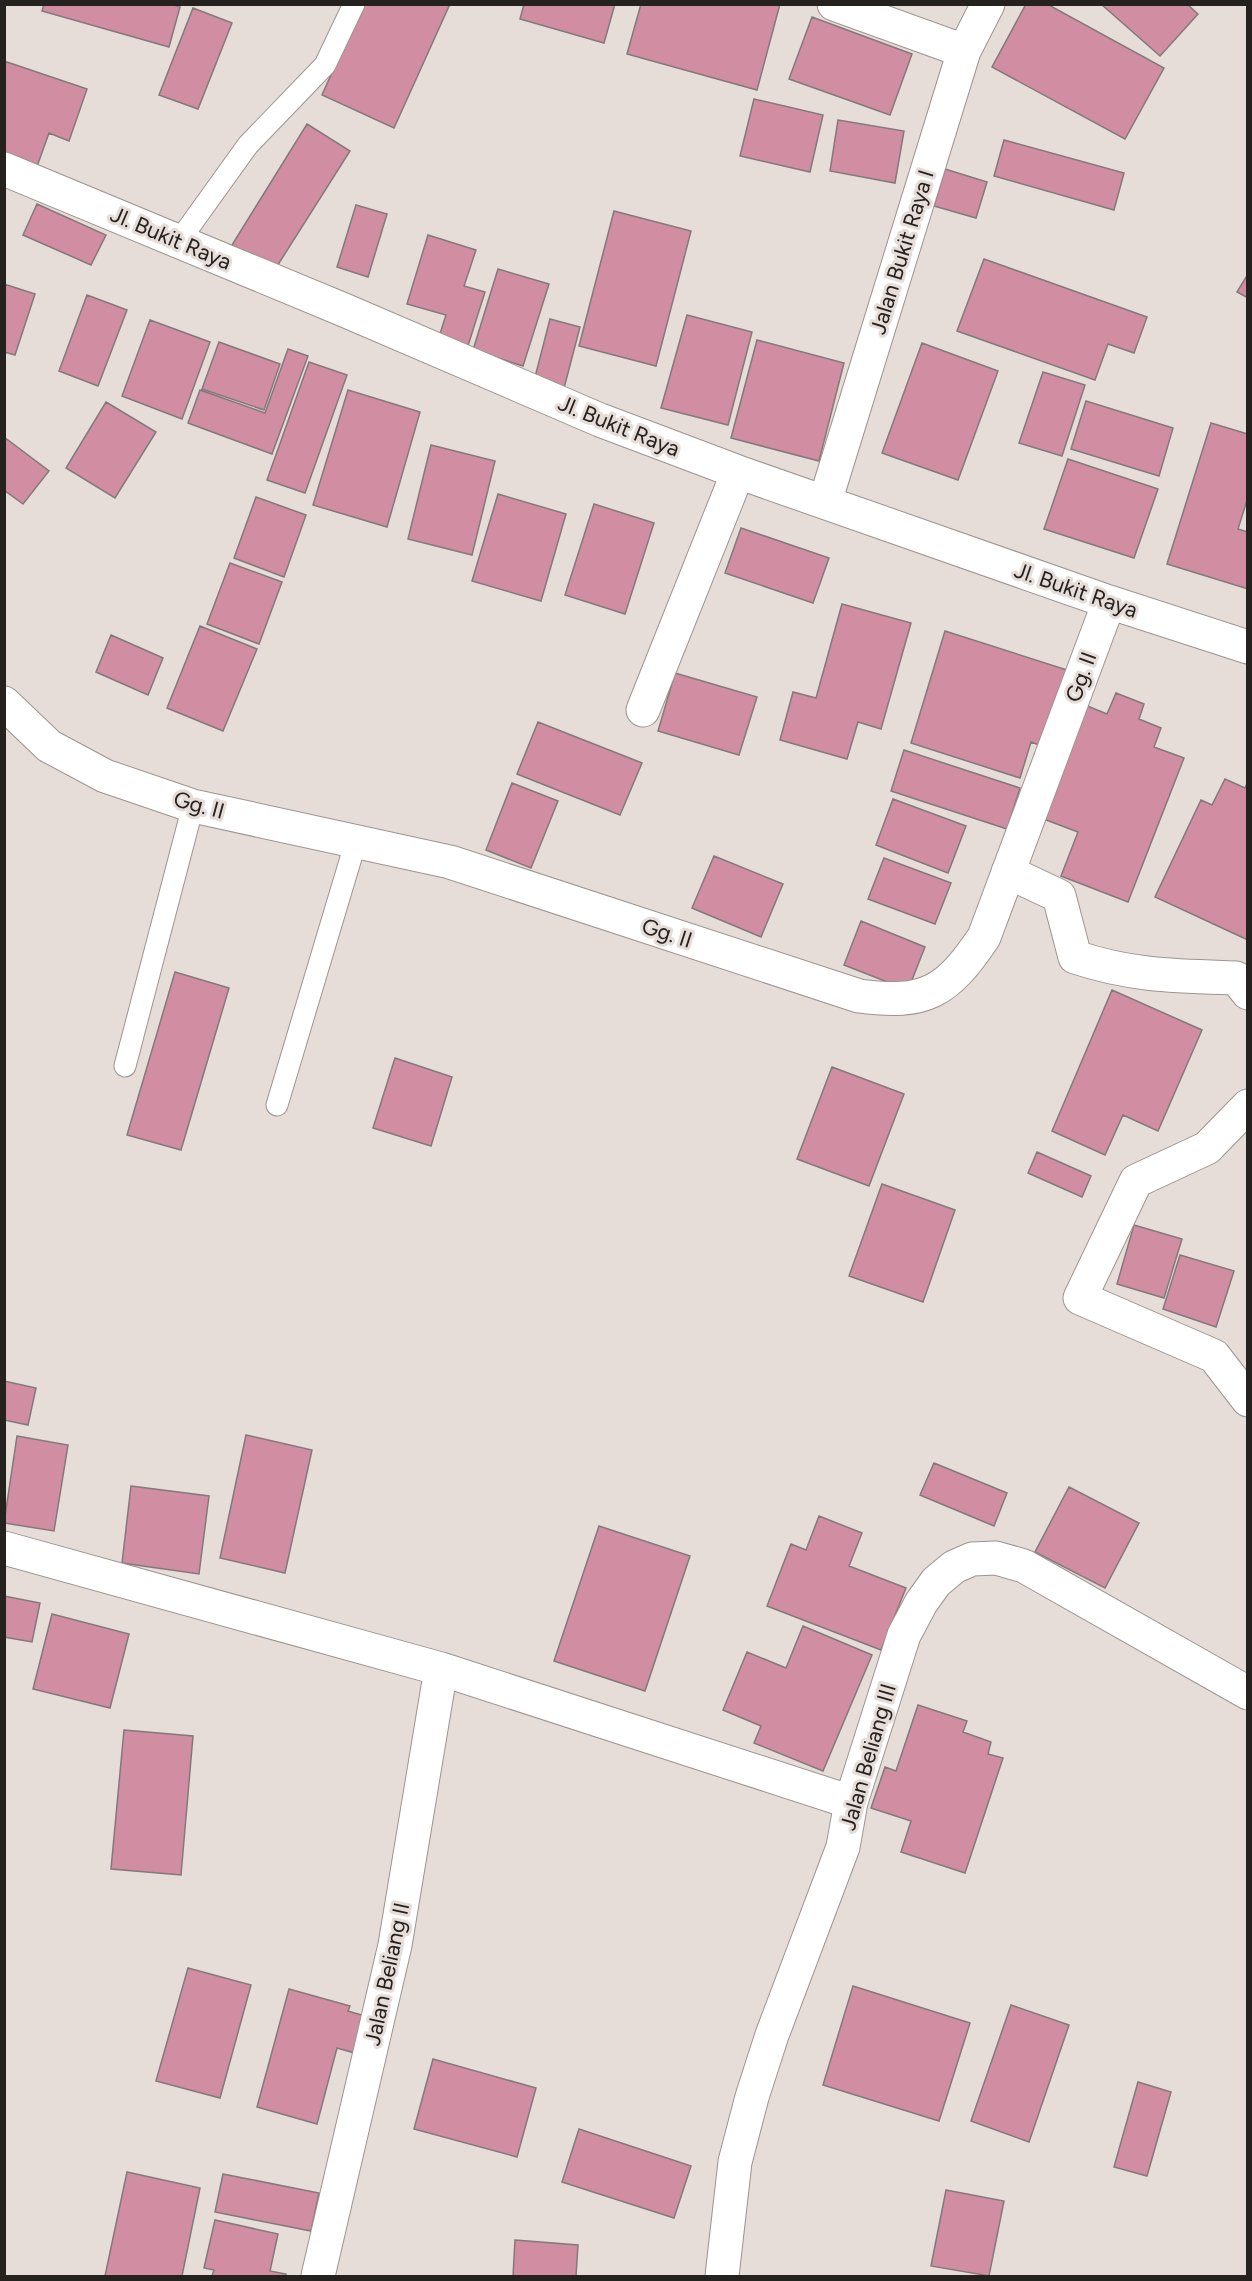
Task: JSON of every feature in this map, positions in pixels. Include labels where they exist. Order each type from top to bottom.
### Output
[{"type":"street","points":[[834,4],[964,51]]},
{"type":"street","name":"Jalan Bukit Raya I","points":[[825,502],[964,51],[988,4]]},
{"type":"street","name":"Jl. Bukit Raya","points":[[4,169],[600,420],[738,472],[1109,602],[1248,647]]},
{"type":"street","points":[[643,710],[738,472]]},
{"type":"street","name":"Gg. II","points":[[4,703],[49,746],[105,776],[193,806],[450,862],[848,992],[883,999],[905,998],[931,992],[951,980],[968,961],[984,936],[1109,602]]},
{"type":"street","points":[[1008,872],[1059,896],[1075,957],[1108,968],[1134,973],[1236,978],[1248,993]]},
{"type":"street","points":[[1248,1106],[1207,1148],[1136,1181],[1080,1298],[1214,1356],[1248,1400]]},
{"type":"street","points":[[4,1548],[441,1669],[851,1802]]},
{"type":"street","name":"Jalan Beliang III","points":[[722,2277],[735,2162],[752,2097],[776,2024],[843,1847],[851,1802],[904,1635],[921,1603],[936,1582],[954,1567],[972,1559],[996,1558],[1024,1566],[1248,1693]]},
{"type":"street","name":"Jalan Beliang II","points":[[318,2277],[395,1945],[441,1669]]},
{"type":"lane","points":[[179,241],[248,145],[325,65],[354,4]]},
{"type":"lane","points":[[125,1066],[193,806]]},
{"type":"lane","points":[[277,1106],[356,842]]},
{"type":"building","points":[[44,4],[171,4],[180,7],[169,47],[42,11]]},
{"type":"building","points":[[363,4],[450,4],[394,128],[322,95]]},
{"type":"building","points":[[524,4],[615,4],[604,43],[520,19]]},
{"type":"building","points":[[641,4],[780,4],[757,90],[627,54]]},
{"type":"building","points":[[1026,4],[1047,4],[1164,68],[1125,139],[992,67]]},
{"type":"building","points":[[1101,4],[1187,4],[1198,14],[1160,56]]},
{"type":"building","points":[[193,8],[232,23],[198,109],[159,95]]},
{"type":"building","points":[[812,17],[912,54],[890,115],[789,79]]},
{"type":"building","points":[[4,61],[87,89],[69,141],[49,133],[35,172],[4,161]]},
{"type":"building","points":[[754,99],[823,115],[810,172],[740,156]]},
{"type":"building","points":[[838,120],[904,131],[895,183],[830,171]]},
{"type":"building","points":[[307,124],[350,151],[274,271],[232,245]]},
{"type":"building","points":[[1004,140],[1124,173],[1114,210],[994,176]]},
{"type":"building","points":[[945,169],[987,182],[976,218],[934,206]]},
{"type":"building","points":[[37,204],[106,235],[91,265],[23,235]]},
{"type":"building","points":[[356,205],[387,214],[368,277],[337,267]]},
{"type":"building","points":[[614,211],[691,231],[656,366],[579,346]]},
{"type":"building","points":[[428,235],[476,250],[464,286],[485,292],[466,352],[437,343],[446,315],[407,304]]},
{"type":"building","points":[[984,259],[1147,317],[1134,353],[1108,344],[1095,380],[957,331]]},
{"type":"building","points":[[498,269],[549,284],[523,366],[473,350]]},
{"type":"building","points":[[1248,274],[1248,298],[1237,292]]},
{"type":"building","points":[[4,284],[35,294],[15,355],[4,352]]},
{"type":"building","points":[[87,295],[127,310],[98,386],[59,371]]},
{"type":"building","points":[[687,315],[752,332],[728,425],[661,408]]},
{"type":"building","points":[[550,319],[580,327],[563,392],[533,385]]},
{"type":"building","points":[[150,320],[210,342],[182,419],[122,396]]},
{"type":"building","points":[[757,340],[844,363],[819,461],[731,438]]},
{"type":"building","points":[[219,342],[280,364],[264,410],[202,389]]},
{"type":"building","points":[[922,343],[998,371],[958,480],[882,453]]},
{"type":"building","points":[[288,349],[308,356],[272,454],[188,423],[200,390],[265,413]]},
{"type":"building","points":[[309,362],[347,375],[305,493],[267,480]]},
{"type":"building","points":[[1043,372],[1085,385],[1062,456],[1019,443]]},
{"type":"building","points":[[348,390],[420,412],[387,527],[313,505]]},
{"type":"building","points":[[1086,401],[1173,428],[1159,476],[1071,449]]},
{"type":"building","points":[[106,402],[156,432],[115,498],[66,468]]},
{"type":"building","points":[[1211,423],[1248,434],[1248,497],[1238,529],[1248,532],[1248,589],[1167,564]]},
{"type":"building","points":[[4,437],[49,471],[23,504],[4,490]]},
{"type":"building","points":[[431,445],[495,461],[472,555],[408,539]]},
{"type":"building","points":[[1068,459],[1158,489],[1134,558],[1044,529]]},
{"type":"building","points":[[498,494],[566,514],[541,601],[472,581]]},
{"type":"building","points":[[256,497],[306,515],[284,577],[234,558]]},
{"type":"building","points":[[594,504],[654,523],[625,614],[565,595]]},
{"type":"building","points":[[741,528],[829,558],[813,603],[725,573]]},
{"type":"building","points":[[230,563],[282,582],[259,644],[207,624]]},
{"type":"building","points":[[842,604],[911,623],[881,729],[858,722],[847,759],[780,740],[793,692],[816,698]]},
{"type":"building","points":[[200,626],[257,649],[223,731],[167,708]]},
{"type":"building","points":[[945,631],[1067,670],[1042,746],[1031,742],[1020,778],[911,743]]},
{"type":"building","points":[[111,635],[163,658],[148,695],[96,672]]},
{"type":"building","points":[[675,673],[757,697],[739,755],[658,731]]},
{"type":"building","points":[[1116,693],[1144,704],[1139,719],[1161,728],[1154,747],[1184,758],[1128,902],[1061,876],[1078,832],[1041,818],[1085,705],[1107,714]]},
{"type":"building","points":[[538,722],[642,763],[620,815],[517,774]]},
{"type":"building","points":[[904,750],[1020,788],[1007,829],[891,791]]},
{"type":"building","points":[[1225,779],[1245,788],[1248,781],[1248,940],[1155,897],[1201,800],[1212,805]]},
{"type":"building","points":[[512,783],[558,801],[531,868],[486,850]]},
{"type":"building","points":[[893,799],[966,826],[948,873],[876,845]]},
{"type":"building","points":[[714,856],[783,884],[761,937],[692,908]]},
{"type":"building","points":[[884,858],[951,883],[935,924],[868,899]]},
{"type":"building","points":[[861,921],[925,947],[908,990],[844,965]]},
{"type":"building","points":[[175,972],[229,988],[181,1150],[127,1135]]},
{"type":"building","points":[[1112,990],[1202,1030],[1158,1131],[1123,1115],[1105,1155],[1052,1131]]},
{"type":"building","points":[[395,1058],[452,1077],[431,1146],[373,1128]]},
{"type":"building","points":[[832,1067],[904,1094],[869,1186],[797,1159]]},
{"type":"building","points":[[1037,1152],[1091,1176],[1082,1197],[1028,1173]]},
{"type":"building","points":[[882,1184],[955,1210],[923,1302],[849,1276]]},
{"type":"building","points":[[1134,1225],[1182,1239],[1164,1298],[1117,1284]]},
{"type":"building","points":[[1180,1255],[1234,1271],[1216,1327],[1163,1309]]},
{"type":"building","points":[[4,1381],[36,1388],[28,1425],[4,1420]]},
{"type":"building","points":[[246,1435],[312,1450],[285,1573],[220,1558]]},
{"type":"building","points":[[17,1436],[68,1445],[54,1531],[4,1523]]},
{"type":"building","points":[[934,1463],[1007,1493],[994,1526],[920,1495]]},
{"type":"building","points":[[131,1486],[209,1496],[199,1574],[122,1563]]},
{"type":"building","points":[[1069,1487],[1139,1523],[1105,1588],[1035,1552]]},
{"type":"building","points":[[819,1516],[862,1533],[849,1566],[906,1588],[881,1650],[767,1606],[791,1544],[806,1550]]},
{"type":"building","points":[[599,1526],[690,1556],[645,1691],[554,1661]]},
{"type":"building","points":[[4,1596],[40,1603],[32,1642],[4,1637]]},
{"type":"building","points":[[52,1614],[129,1634],[110,1708],[33,1689]]},
{"type":"building","points":[[803,1626],[872,1655],[823,1771],[754,1743],[761,1726],[723,1710],[747,1652],[786,1668]]},
{"type":"building","points":[[918,1705],[967,1721],[963,1732],[991,1742],[988,1754],[1003,1758],[965,1873],[901,1852],[911,1821],[871,1808],[885,1767],[896,1771]]},
{"type":"building","points":[[124,1730],[193,1736],[181,1875],[111,1869]]},
{"type":"building","points":[[188,1968],[251,1985],[220,2098],[156,2081]]},
{"type":"building","points":[[853,1986],[970,2023],[939,2121],[823,2085]]},
{"type":"building","points":[[289,1989],[350,2006],[348,2011],[368,2017],[358,2054],[337,2048],[317,2124],[257,2107]]},
{"type":"building","points":[[1011,2005],[1069,2025],[1029,2142],[971,2121]]},
{"type":"building","points":[[433,2059],[536,2088],[517,2157],[414,2129]]},
{"type":"building","points":[[1138,2082],[1171,2092],[1147,2176],[1114,2167]]},
{"type":"building","points":[[579,2129],[691,2166],[674,2218],[562,2182]]},
{"type":"building","points":[[127,2172],[200,2188],[182,2276],[105,2276]]},
{"type":"building","points":[[223,2174],[319,2193],[311,2231],[215,2212]]},
{"type":"building","points":[[946,2190],[1004,2201],[989,2276],[931,2266]]},
{"type":"building","points":[[215,2220],[278,2234],[270,2271],[286,2274],[286,2276],[212,2276],[214,2270],[204,2268]]},
{"type":"building","points":[[515,2240],[578,2245],[576,2276],[513,2276]]}]
